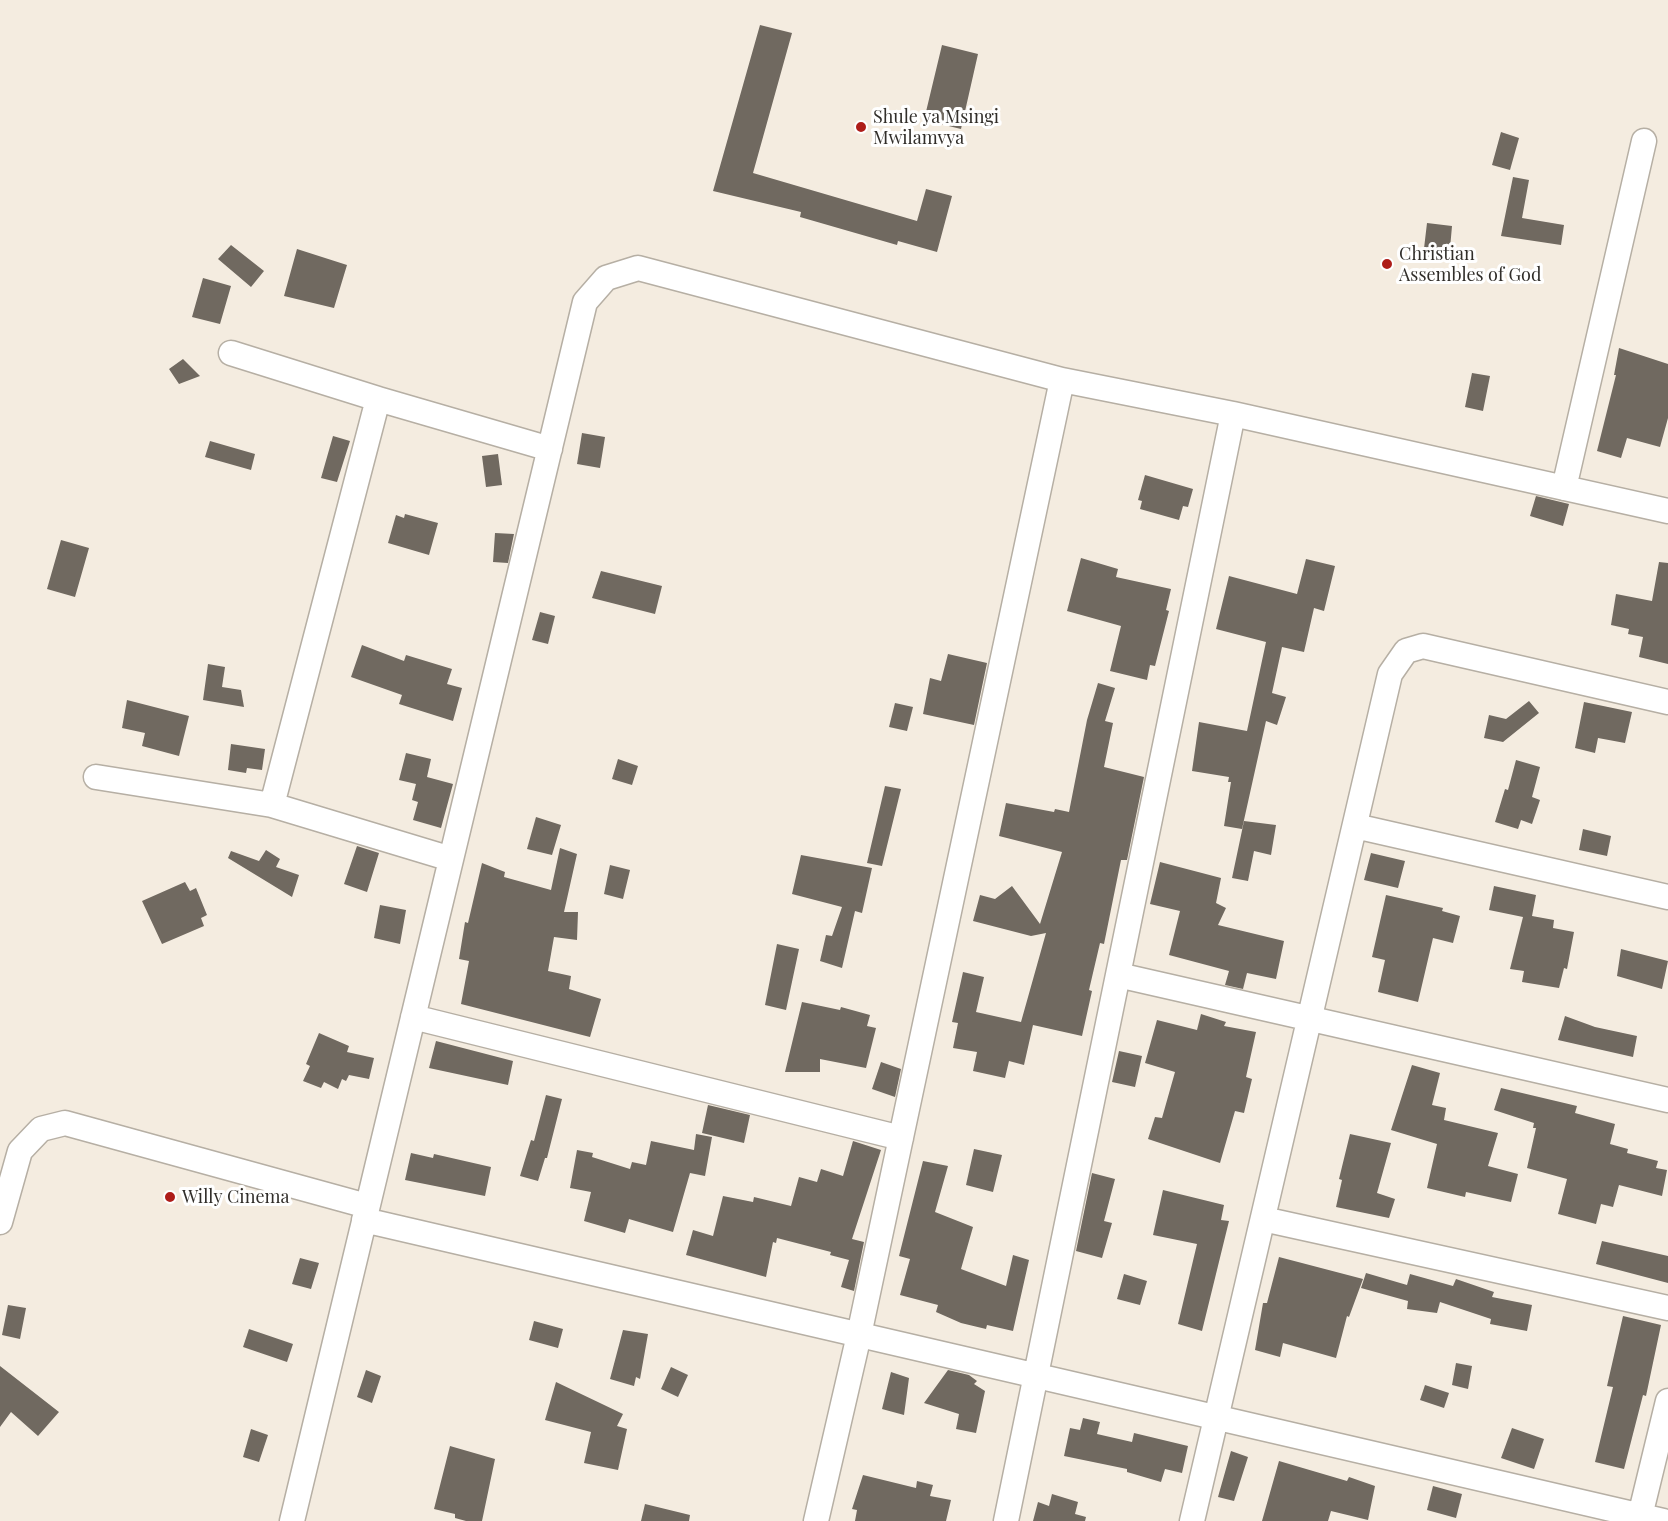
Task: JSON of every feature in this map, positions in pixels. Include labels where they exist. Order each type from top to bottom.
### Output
[{"type":"street","points":[[1564,488],[1644,141]]},
{"type":"street","points":[[292,1521],[585,302],[606,278],[638,268],[1062,380],[1233,414],[1668,511]]},
{"type":"street","points":[[231,353],[550,449]]},
{"type":"street","points":[[816,1521],[859,1335],[1062,380]]},
{"type":"street","points":[[273,805],[378,399]]},
{"type":"street","points":[[1006,1521],[1233,414]]},
{"type":"street","points":[[1192,1521],[1390,674],[1406,651],[1423,646],[1668,702]]},
{"type":"street","points":[[96,777],[273,805],[451,859]]},
{"type":"street","points":[[1354,826],[1668,897]]},
{"type":"street","points":[[1118,975],[1668,1100]]},
{"type":"street","points":[[413,1017],[901,1138]]},
{"type":"street","points":[[0,1222],[20,1151],[41,1129],[65,1123],[366,1213],[859,1335],[1663,1521]]},
{"type":"street","points":[[1263,1219],[1668,1308]]},
{"type":"street","points":[[1640,1516],[1668,1401]]},
{"type":"building","points":[[760,25],[792,33],[753,173],[917,221],[926,189],[952,196],[937,252],[898,241],[897,245],[800,217],[801,212],[713,191]]},
{"type":"building","points":[[942,45],[978,54],[961,129],[924,120]]},
{"type":"building","points":[[1501,132],[1519,138],[1510,170],[1492,165]]},
{"type":"building","points":[[1513,177],[1529,180],[1522,218],[1564,225],[1561,245],[1501,236]]},
{"type":"building","points":[[1427,223],[1452,226],[1449,260],[1423,257]]},
{"type":"building","points":[[231,245],[264,271],[251,287],[218,259]]},
{"type":"building","points":[[297,249],[347,265],[334,308],[284,296]]},
{"type":"building","points":[[203,278],[231,286],[220,324],[192,317]]},
{"type":"building","points":[[1619,348],[1668,364],[1668,418],[1660,447],[1627,438],[1621,458],[1597,451],[1616,375],[1614,375]]},
{"type":"building","points":[[183,359],[200,376],[179,384],[169,369]]},
{"type":"building","points":[[1472,373],[1490,376],[1483,411],[1465,407]]},
{"type":"building","points":[[582,433],[605,437],[600,468],[577,464]]},
{"type":"building","points":[[333,436],[350,441],[337,482],[321,478]]},
{"type":"building","points":[[210,441],[255,454],[251,470],[205,457]]},
{"type":"building","points":[[498,454],[502,485],[486,487],[482,456]]},
{"type":"building","points":[[1145,475],[1193,489],[1188,507],[1183,506],[1179,520],[1140,509],[1142,501],[1138,500]]},
{"type":"building","points":[[1536,496],[1569,504],[1563,526],[1530,516]]},
{"type":"building","points":[[405,514],[438,523],[429,555],[388,543],[396,515],[404,518]]},
{"type":"building","points":[[495,533],[514,534],[508,563],[493,562]]},
{"type":"building","points":[[61,540],[89,548],[75,597],[47,589]]},
{"type":"building","points":[[1081,558],[1118,569],[1116,577],[1171,589],[1166,610],[1169,611],[1155,666],[1150,665],[1147,680],[1110,671],[1121,626],[1067,611]]},
{"type":"building","points":[[1306,559],[1335,566],[1324,611],[1314,608],[1304,652],[1282,647],[1272,693],[1286,697],[1277,725],[1266,721],[1242,829],[1224,826],[1231,782],[1228,782],[1229,777],[1192,771],[1199,722],[1247,731],[1266,642],[1216,629],[1229,576],[1297,594]]},
{"type":"building","points":[[1659,562],[1668,563],[1668,664],[1639,657],[1643,637],[1628,634],[1629,629],[1611,625],[1616,594],[1652,601]]},
{"type":"building","points":[[601,571],[662,586],[655,614],[592,598]]},
{"type":"building","points":[[540,612],[555,616],[548,644],[532,640]]},
{"type":"building","points":[[362,645],[404,661],[406,655],[452,669],[447,684],[462,688],[453,721],[399,704],[402,695],[351,677]]},
{"type":"building","points":[[948,654],[987,663],[974,725],[923,714],[930,678],[941,681]]},
{"type":"building","points":[[208,664],[225,667],[222,687],[241,690],[244,707],[203,700]]},
{"type":"building","points":[[1098,683],[1115,688],[1105,721],[1113,723],[1104,767],[1144,777],[1127,860],[1121,860],[1104,944],[1100,943],[1089,990],[1092,991],[1082,1036],[1033,1025],[1024,1065],[1009,1061],[1005,1078],[973,1071],[977,1052],[953,1048],[958,1023],[952,1022],[963,972],[984,977],[976,1012],[1021,1022],[1046,933],[1031,936],[973,921],[980,895],[995,899],[1012,886],[1040,924],[1062,852],[999,836],[1006,803],[1054,812],[1055,809],[1069,812],[1087,720]]},
{"type":"building","points":[[127,700],[189,716],[179,756],[142,746],[145,733],[122,728]]},
{"type":"building","points":[[1529,701],[1539,713],[1503,742],[1484,738],[1489,715],[1506,719]]},
{"type":"building","points":[[1584,702],[1632,712],[1625,743],[1598,738],[1595,753],[1575,748]]},
{"type":"building","points":[[895,703],[913,707],[907,731],[889,727]]},
{"type":"building","points":[[231,744],[265,749],[262,770],[247,768],[246,773],[228,770]]},
{"type":"building","points":[[406,753],[431,759],[427,777],[453,784],[441,828],[413,820],[418,802],[412,800],[416,784],[399,780]]},
{"type":"building","points":[[618,759],[638,766],[632,785],[612,779]]},
{"type":"building","points":[[1516,760],[1540,767],[1532,797],[1540,800],[1532,824],[1521,820],[1518,829],[1495,822],[1505,789],[1508,790]]},
{"type":"building","points":[[885,786],[901,789],[882,866],[867,863]]},
{"type":"building","points":[[536,817],[561,825],[552,855],[527,849]]},
{"type":"building","points":[[1244,821],[1276,825],[1271,855],[1254,851],[1248,881],[1232,878]]},
{"type":"building","points":[[1583,829],[1611,836],[1607,856],[1579,850]]},
{"type":"building","points":[[357,846],[379,853],[367,892],[344,884]]},
{"type":"building","points":[[560,848],[577,854],[564,912],[578,912],[577,940],[554,937],[548,971],[571,976],[569,989],[601,999],[590,1037],[461,1004],[469,961],[459,959],[465,922],[468,923],[482,863],[505,872],[504,877],[551,890]]},
{"type":"building","points":[[266,850],[280,859],[276,867],[299,875],[292,897],[228,858],[231,851],[259,861]]},
{"type":"building","points":[[1371,853],[1405,861],[1398,888],[1364,880]]},
{"type":"building","points":[[801,855],[872,868],[862,913],[855,911],[842,968],[820,961],[826,935],[832,936],[842,907],[792,894]]},
{"type":"building","points":[[1160,862],[1221,878],[1216,903],[1226,908],[1218,925],[1284,941],[1276,979],[1247,973],[1243,989],[1225,985],[1229,971],[1169,955],[1180,911],[1150,904]]},
{"type":"building","points":[[610,865],[630,870],[623,899],[604,894]]},
{"type":"building","points":[[185,882],[190,891],[196,888],[207,915],[201,918],[204,926],[162,944],[142,901]]},
{"type":"building","points":[[1494,886],[1536,895],[1532,916],[1554,920],[1553,928],[1574,932],[1567,969],[1564,968],[1559,988],[1522,982],[1524,971],[1510,969],[1523,917],[1489,910]]},
{"type":"building","points":[[1386,895],[1443,908],[1442,911],[1460,916],[1453,943],[1433,938],[1418,1002],[1378,992],[1385,960],[1372,957]]},
{"type":"building","points":[[380,905],[406,910],[400,944],[374,938]]},
{"type":"building","points":[[777,944],[799,949],[786,1010],[765,1005]]},
{"type":"building","points":[[1621,949],[1668,961],[1662,989],[1617,976]]},
{"type":"building","points":[[802,1002],[840,1010],[841,1007],[870,1015],[867,1026],[876,1028],[866,1068],[820,1059],[820,1072],[785,1072]]},
{"type":"building","points":[[1201,1014],[1226,1022],[1224,1026],[1256,1032],[1246,1077],[1252,1079],[1244,1113],[1235,1111],[1220,1163],[1148,1139],[1155,1117],[1162,1118],[1175,1072],[1145,1063],[1157,1020],[1197,1030]]},
{"type":"building","points":[[1565,1016],[1595,1027],[1637,1036],[1633,1057],[1558,1040]]},
{"type":"building","points":[[319,1033],[349,1046],[347,1052],[374,1058],[369,1079],[349,1075],[346,1081],[342,1079],[338,1089],[324,1082],[321,1088],[303,1081],[310,1066],[306,1064]]},
{"type":"building","points":[[436,1041],[513,1061],[508,1085],[429,1068]]},
{"type":"building","points":[[1119,1051],[1142,1056],[1135,1087],[1112,1082]]},
{"type":"building","points":[[881,1062],[901,1069],[895,1097],[872,1089]]},
{"type":"building","points":[[1412,1065],[1440,1073],[1432,1105],[1446,1108],[1444,1120],[1498,1133],[1488,1166],[1518,1174],[1511,1202],[1466,1192],[1465,1197],[1427,1188],[1437,1144],[1391,1130]]},
{"type":"building","points":[[1501,1088],[1577,1106],[1575,1113],[1615,1124],[1610,1144],[1628,1149],[1627,1153],[1658,1161],[1656,1168],[1667,1170],[1662,1196],[1619,1185],[1613,1207],[1601,1204],[1596,1224],[1558,1214],[1567,1179],[1527,1168],[1536,1128],[1533,1128],[1534,1123],[1494,1110]]},
{"type":"building","points":[[546,1095],[562,1099],[547,1158],[545,1158],[538,1181],[520,1176],[531,1140],[534,1141]]},
{"type":"building","points":[[708,1105],[750,1115],[744,1143],[702,1133]]},
{"type":"building","points":[[696,1134],[712,1137],[705,1176],[690,1173],[673,1232],[629,1219],[625,1233],[584,1221],[591,1192],[570,1188],[577,1150],[593,1153],[592,1157],[630,1169],[632,1162],[646,1165],[651,1141],[694,1150]]},
{"type":"building","points":[[1350,1134],[1391,1143],[1377,1193],[1395,1199],[1389,1218],[1336,1207],[1342,1180],[1339,1179]]},
{"type":"building","points":[[853,1141],[881,1150],[852,1239],[864,1242],[854,1291],[841,1287],[849,1260],[830,1255],[831,1252],[777,1238],[776,1243],[773,1242],[766,1277],[686,1255],[693,1230],[713,1236],[723,1196],[753,1202],[754,1197],[791,1206],[799,1177],[817,1182],[821,1169],[843,1176]]},
{"type":"building","points":[[974,1149],[1002,1155],[993,1192],[966,1185]]},
{"type":"building","points":[[411,1153],[433,1158],[434,1154],[491,1167],[485,1196],[405,1180]]},
{"type":"building","points":[[923,1161],[948,1166],[935,1212],[973,1227],[961,1269],[1006,1286],[1013,1255],[1029,1260],[1013,1331],[987,1325],[986,1329],[961,1323],[936,1312],[938,1305],[900,1295],[910,1259],[899,1256]]},
{"type":"building","points":[[1092,1173],[1115,1179],[1104,1221],[1112,1223],[1102,1258],[1076,1251]]},
{"type":"building","points":[[1163,1190],[1224,1205],[1221,1220],[1229,1221],[1202,1331],[1178,1324],[1197,1244],[1153,1235]]},
{"type":"building","points":[[1602,1241],[1668,1256],[1668,1283],[1596,1264]]},
{"type":"building","points":[[1279,1257],[1363,1279],[1349,1317],[1347,1316],[1336,1358],[1283,1343],[1280,1357],[1255,1350],[1263,1303],[1267,1303]]},
{"type":"building","points":[[300,1258],[319,1263],[311,1289],[292,1284]]},
{"type":"building","points":[[1366,1273],[1407,1285],[1410,1274],[1453,1286],[1456,1279],[1494,1292],[1492,1297],[1532,1305],[1527,1331],[1490,1324],[1491,1319],[1440,1302],[1437,1313],[1407,1309],[1408,1301],[1361,1288]]},
{"type":"building","points":[[1124,1274],[1147,1281],[1140,1305],[1117,1299]]},
{"type":"building","points":[[8,1305],[26,1308],[20,1339],[2,1335]]},
{"type":"building","points":[[1623,1316],[1661,1325],[1646,1396],[1643,1395],[1624,1469],[1595,1462],[1613,1387],[1607,1386]]},
{"type":"building","points":[[534,1321],[563,1329],[558,1348],[529,1340]]},
{"type":"building","points":[[249,1329],[293,1344],[287,1362],[243,1347]]},
{"type":"building","points":[[623,1330],[648,1334],[640,1379],[636,1377],[634,1386],[610,1379]]},
{"type":"building","points":[[1456,1363],[1472,1366],[1468,1389],[1452,1385]]},
{"type":"building","points":[[0,1366],[59,1412],[38,1436],[11,1412],[0,1427]]},
{"type":"building","points":[[671,1367],[688,1375],[678,1397],[661,1389]]},
{"type":"building","points":[[366,1370],[381,1376],[372,1403],[357,1397]]},
{"type":"building","points":[[948,1370],[969,1375],[977,1381],[974,1384],[985,1391],[976,1433],[956,1429],[959,1414],[924,1403]]},
{"type":"building","points":[[891,1372],[909,1378],[904,1415],[882,1409]]},
{"type":"building","points":[[556,1382],[623,1414],[617,1426],[627,1429],[618,1470],[584,1463],[591,1432],[545,1420]]},
{"type":"building","points":[[1425,1385],[1449,1393],[1444,1408],[1420,1400]]},
{"type":"building","points":[[1083,1418],[1100,1422],[1097,1434],[1132,1442],[1134,1433],[1188,1446],[1182,1473],[1165,1469],[1161,1482],[1127,1472],[1127,1469],[1064,1456],[1070,1428],[1080,1430]]},
{"type":"building","points":[[1512,1428],[1544,1439],[1534,1469],[1501,1458]]},
{"type":"building","points":[[251,1429],[268,1435],[259,1462],[243,1457]]},
{"type":"building","points":[[450,1446],[495,1459],[482,1521],[466,1521],[455,1518],[455,1514],[434,1509]]},
{"type":"building","points":[[1231,1451],[1248,1457],[1234,1501],[1218,1497]]},
{"type":"building","points":[[1279,1461],[1347,1481],[1349,1477],[1375,1486],[1368,1520],[1331,1511],[1328,1521],[1262,1521]]},
{"type":"building","points":[[863,1475],[916,1488],[917,1481],[933,1485],[930,1496],[951,1500],[946,1521],[855,1521],[857,1510],[852,1509]]},
{"type":"building","points":[[1433,1486],[1462,1494],[1456,1518],[1427,1510]]},
{"type":"building","points":[[1052,1494],[1078,1502],[1075,1514],[1086,1517],[1085,1521],[1033,1521],[1038,1502],[1049,1506]]},
{"type":"building","points":[[645,1504],[690,1515],[689,1521],[641,1521]]},
{"type":"place","name":"Shule ya Msingi Mwilamvya","points":[[861,127]]},
{"type":"place","name":"Christian Assembles of God","points":[[1387,264]]},
{"type":"place","name":"Willy Cinema","points":[[170,1197]]}]
